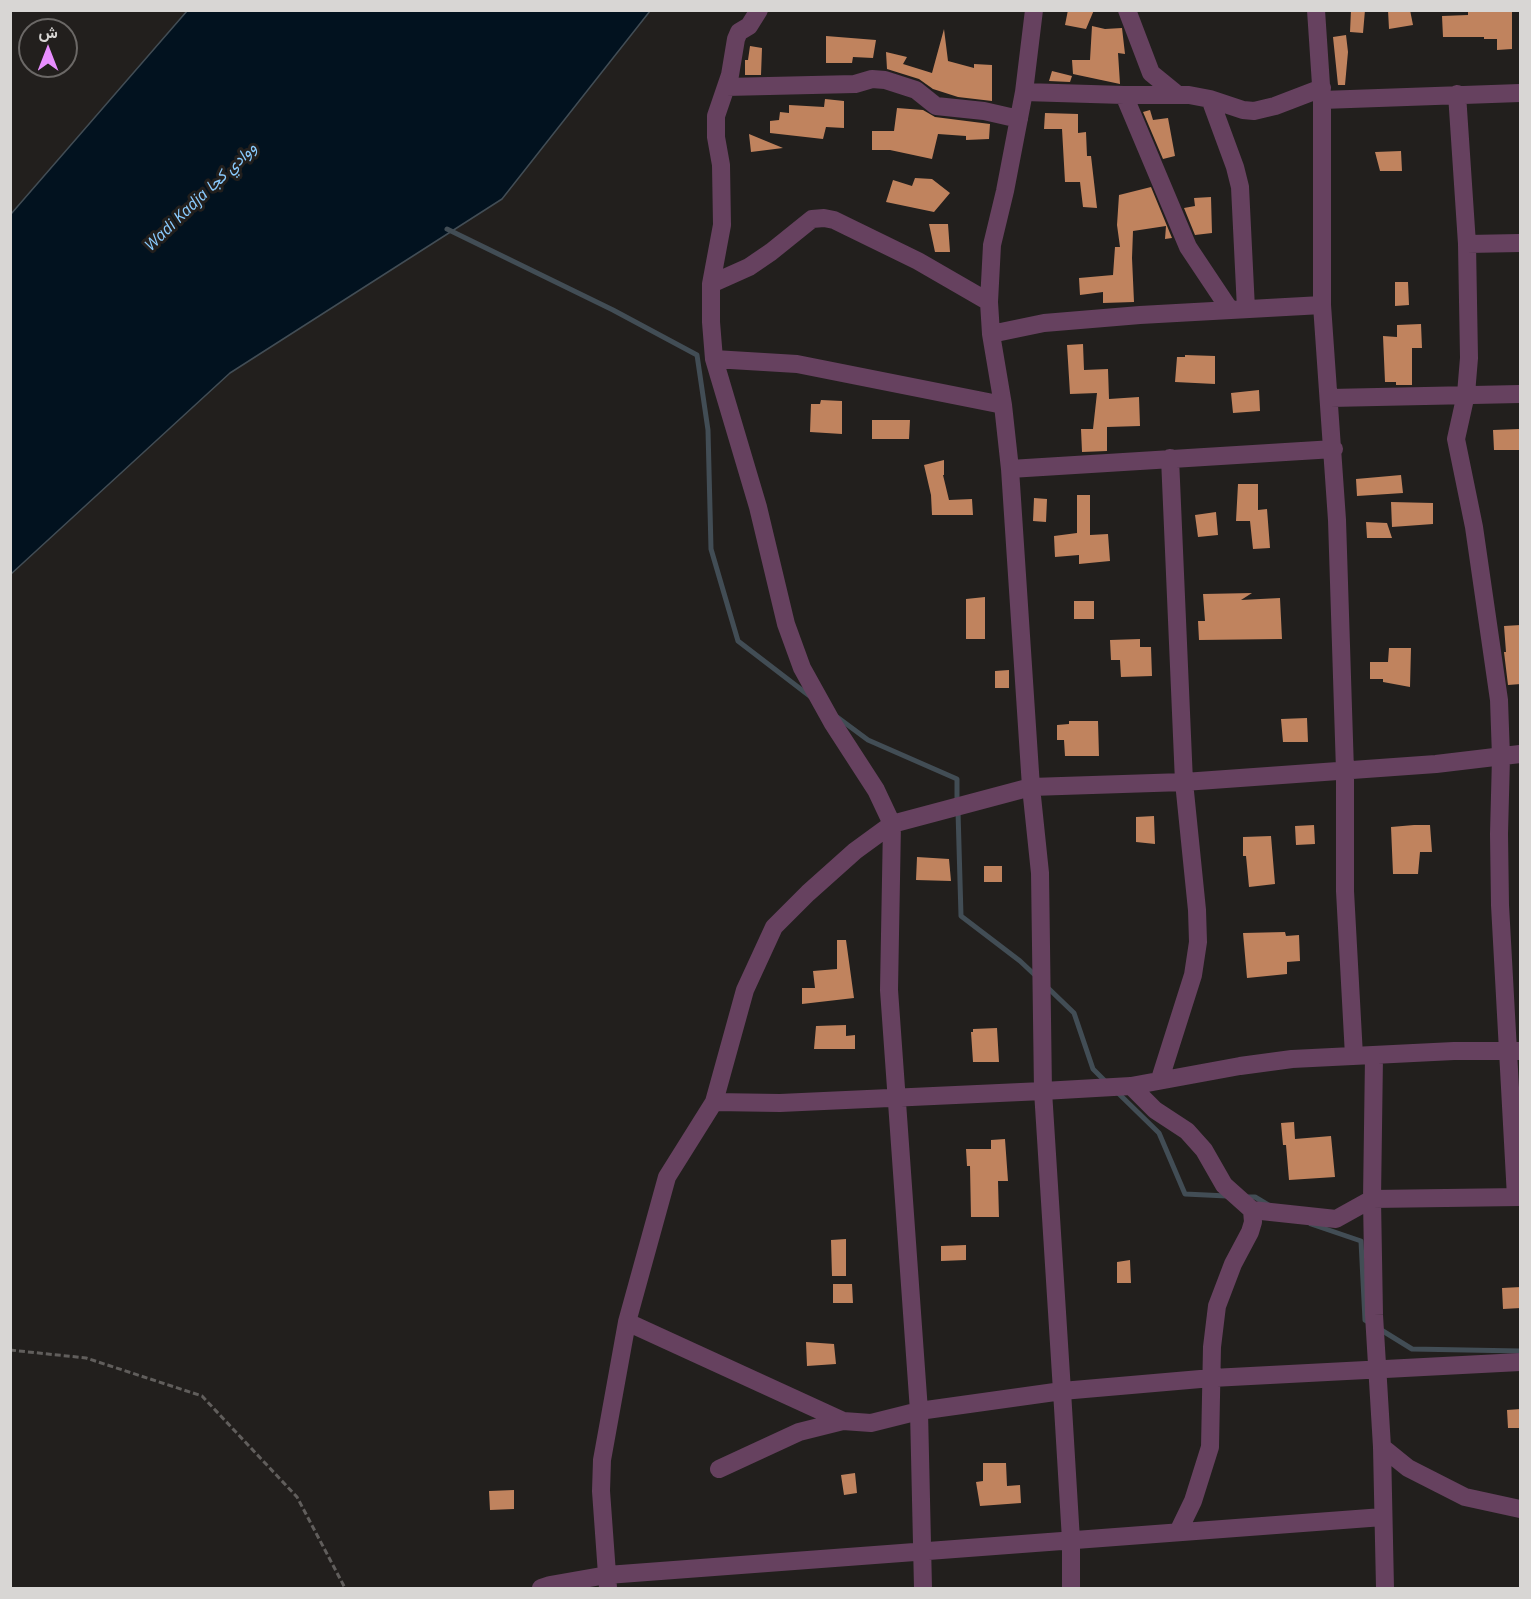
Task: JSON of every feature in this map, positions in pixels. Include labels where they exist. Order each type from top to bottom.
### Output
[{"type":"street","points":[[759,10],[749,26],[739,32],[735,39],[726,87],[716,116],[716,137],[721,165],[722,225],[711,284],[714,359],[758,507],[786,624],[802,668],[832,722],[876,790],[892,824],[889,990],[918,1411],[923,1588]]},
{"type":"street","points":[[1034,10],[1024,92],[992,245],[989,302],[991,334],[1003,405],[1010,469],[1031,787],[1040,873],[1043,1092],[1071,1540],[1071,1588]]},
{"type":"street","points":[[1127,10],[1151,73],[1178,95]]},
{"type":"street","points":[[1317,10],[1322,94],[1322,305],[1334,449],[1345,771],[1345,891],[1354,1056]]},
{"type":"street","points":[[726,87],[855,84],[872,79],[885,80],[916,90],[936,106],[975,109],[1019,119]]},
{"type":"street","points":[[1024,92],[1124,96],[1178,95],[1210,99],[1243,110],[1254,111],[1322,94],[1521,93]]},
{"type":"street","points":[[1131,1086],[1155,1110],[1187,1131],[1204,1150],[1224,1185],[1252,1210],[1336,1219],[1372,1199],[1518,1197],[1514,1051],[1500,905],[1499,700],[1474,527],[1456,439],[1466,394],[1470,358],[1467,244],[1457,94]]},
{"type":"street","points":[[1124,96],[1188,248],[1238,309]]},
{"type":"street","points":[[1210,99],[1240,187],[1238,309]]},
{"type":"street","points":[[711,284],[749,267],[812,219],[824,218],[834,220],[918,261],[989,302]]},
{"type":"street","points":[[1467,244],[1521,243]]},
{"type":"street","points":[[991,334],[1044,323],[1322,305]]},
{"type":"street","points":[[714,359],[797,364],[1003,405]]},
{"type":"street","points":[[1330,398],[1521,394]]},
{"type":"street","points":[[1010,469],[1334,449]]},
{"type":"street","points":[[1160,1079],[1193,975],[1198,942],[1184,782],[1170,458]]},
{"type":"street","points":[[608,1582],[601,1491],[602,1460],[627,1322],[667,1177],[714,1102],[745,990],[774,927],[855,850],[892,824],[1031,787],[1184,782],[1345,771],[1521,754]]},
{"type":"street","points":[[714,1102],[780,1103],[898,1096],[1043,1092],[1131,1086],[1160,1079],[1281,1061],[1454,1051],[1514,1051]]},
{"type":"street","points":[[1374,1056],[1372,1199],[1385,1588]]},
{"type":"street","points":[[1178,1532],[1193,1501],[1210,1448],[1212,1347],[1217,1306],[1233,1264],[1250,1233],[1252,1210]]},
{"type":"street","points":[[627,1322],[843,1421]]},
{"type":"street","points":[[718,1469],[799,1432],[843,1421],[871,1423],[918,1411],[1062,1391],[1212,1378],[1521,1362]]},
{"type":"street","points":[[1382,1447],[1408,1468],[1465,1497],[1521,1509]]},
{"type":"street","points":[[541,1588],[550,1585],[608,1582],[921,1552],[1383,1516]]},
{"type":"path","points":[[10,1350],[86,1358],[202,1396],[297,1497],[345,1588]]},
{"type":"water","name":"Wadi Kadja ووادي كجا","points":[[187,11],[650,11],[502,199],[230,373],[11,574],[11,214]]},
{"type":"building","points":[[1068,10],[1094,10],[1086,29],[1065,25]]},
{"type":"building","points":[[1351,10],[1365,10],[1363,33],[1350,32]]},
{"type":"building","points":[[1388,10],[1410,10],[1413,25],[1389,29]]},
{"type":"building","points":[[1512,10],[1512,49],[1497,50],[1497,39],[1443,37],[1442,16],[1468,15],[1468,11]]},
{"type":"building","points":[[1092,26],[1105,29],[1122,28],[1125,54],[1118,53],[1120,84],[1073,74],[1072,60],[1090,60]]},
{"type":"building","points":[[944,29],[948,61],[974,68],[974,64],[992,65],[992,101],[958,97],[933,89],[919,79],[887,69],[886,52],[907,57],[903,64],[932,73]]},
{"type":"building","points":[[1346,35],[1348,52],[1345,85],[1338,85],[1333,37]]},
{"type":"building","points":[[826,36],[876,40],[873,58],[853,57],[852,63],[826,63]]},
{"type":"building","points":[[750,46],[762,48],[761,75],[745,75],[745,60],[748,60]]},
{"type":"building","points":[[1052,71],[1072,76],[1070,82],[1049,81]]},
{"type":"building","points":[[825,99],[844,101],[844,128],[826,127],[823,139],[770,133],[770,121],[779,120],[780,112],[789,113],[789,105],[824,107]]},
{"type":"building","points":[[897,108],[923,110],[935,117],[990,124],[989,139],[966,140],[966,136],[938,134],[932,159],[890,150],[872,150],[872,131],[894,131]]},
{"type":"building","points":[[1150,110],[1153,120],[1168,118],[1175,156],[1163,159],[1143,112]]},
{"type":"building","points":[[1045,113],[1078,114],[1078,133],[1086,132],[1087,156],[1091,156],[1097,208],[1083,207],[1080,182],[1065,182],[1062,129],[1044,129]]},
{"type":"building","points":[[749,134],[783,148],[751,152]]},
{"type":"building","points":[[1401,151],[1402,171],[1380,171],[1375,152]]},
{"type":"building","points":[[915,178],[932,179],[950,193],[934,212],[886,202],[893,180],[912,186]]},
{"type":"building","points":[[1151,187],[1172,238],[1165,239],[1166,226],[1133,231],[1134,302],[1103,303],[1103,292],[1080,295],[1079,278],[1113,275],[1115,247],[1120,247],[1117,225],[1119,195]]},
{"type":"building","points":[[1211,197],[1212,233],[1195,235],[1184,208],[1195,206],[1194,198]]},
{"type":"building","points":[[929,224],[948,224],[950,252],[935,252]]},
{"type":"building","points":[[1395,282],[1408,282],[1409,305],[1395,306]]},
{"type":"building","points":[[1421,324],[1422,348],[1412,348],[1412,385],[1385,382],[1383,336],[1397,337],[1397,325]]},
{"type":"building","points":[[1083,344],[1084,370],[1108,369],[1109,399],[1139,397],[1140,426],[1107,427],[1107,451],[1082,452],[1081,429],[1093,429],[1097,393],[1070,394],[1067,345]]},
{"type":"building","points":[[1185,355],[1215,356],[1215,384],[1175,382],[1177,357],[1185,357]]},
{"type":"building","points":[[1259,390],[1260,411],[1233,413],[1231,393]]},
{"type":"building","points":[[821,400],[842,401],[842,434],[810,432],[811,404],[820,404]]},
{"type":"building","points":[[872,420],[910,420],[909,439],[872,439]]},
{"type":"building","points":[[1520,429],[1520,450],[1494,450],[1493,430]]},
{"type":"building","points":[[944,460],[943,475],[949,500],[972,499],[973,515],[932,515],[931,495],[924,465]]},
{"type":"building","points":[[1401,475],[1403,493],[1357,496],[1356,479]]},
{"type":"building","points":[[1238,484],[1258,484],[1258,510],[1267,509],[1270,548],[1253,549],[1250,521],[1236,521]]},
{"type":"building","points":[[1077,495],[1090,495],[1090,535],[1108,534],[1110,561],[1079,564],[1079,555],[1055,557],[1054,536],[1077,533]]},
{"type":"building","points":[[1034,498],[1047,499],[1046,522],[1033,521]]},
{"type":"building","points":[[1391,502],[1433,503],[1433,524],[1392,527]]},
{"type":"building","points":[[1216,512],[1218,535],[1198,537],[1195,515]]},
{"type":"building","points":[[1366,522],[1387,523],[1392,538],[1367,538]]},
{"type":"building","points":[[1252,593],[1241,600],[1280,598],[1282,639],[1199,640],[1198,621],[1205,621],[1203,594]]},
{"type":"building","points":[[985,597],[985,639],[966,639],[966,599]]},
{"type":"building","points":[[1074,601],[1094,601],[1094,619],[1074,619]]},
{"type":"building","points":[[1521,625],[1521,684],[1508,685],[1504,626]]},
{"type":"building","points":[[1140,639],[1140,647],[1151,647],[1152,676],[1121,677],[1120,660],[1111,660],[1110,640]]},
{"type":"building","points":[[1389,648],[1411,648],[1410,687],[1383,682],[1383,679],[1370,679],[1370,662],[1388,662]]},
{"type":"building","points":[[1009,670],[1009,688],[995,688],[995,671]]},
{"type":"building","points":[[1307,718],[1308,742],[1283,742],[1281,719]]},
{"type":"building","points":[[1069,721],[1098,721],[1099,756],[1065,756],[1064,740],[1057,740],[1057,725],[1069,724]]},
{"type":"building","points":[[1154,816],[1155,844],[1136,842],[1136,817]]},
{"type":"building","points":[[1314,825],[1315,844],[1296,845],[1295,826]]},
{"type":"building","points":[[1430,825],[1432,852],[1420,852],[1418,874],[1393,874],[1391,827]]},
{"type":"building","points":[[1271,836],[1275,884],[1249,887],[1246,856],[1243,856],[1243,837]]},
{"type":"building","points":[[917,857],[949,859],[951,881],[916,880]]},
{"type":"building","points":[[984,866],[1002,866],[1002,882],[984,882]]},
{"type":"building","points":[[1285,932],[1286,936],[1299,935],[1300,961],[1287,962],[1287,974],[1247,978],[1243,933]]},
{"type":"building","points":[[837,940],[846,940],[854,998],[802,1004],[802,988],[815,988],[813,971],[837,969]]},
{"type":"building","points":[[846,1025],[846,1036],[855,1035],[855,1049],[814,1049],[816,1026]]},
{"type":"building","points":[[997,1028],[999,1062],[973,1062],[971,1032],[973,1029]]},
{"type":"building","points":[[1294,1122],[1295,1139],[1331,1136],[1335,1177],[1289,1180],[1286,1145],[1283,1145],[1281,1123]]},
{"type":"building","points":[[1005,1139],[1008,1181],[998,1181],[999,1217],[971,1217],[970,1166],[967,1166],[966,1149],[991,1149],[991,1140]]},
{"type":"building","points":[[846,1239],[846,1276],[832,1276],[831,1240]]},
{"type":"building","points":[[966,1245],[966,1260],[941,1261],[941,1246]]},
{"type":"building","points":[[1130,1260],[1131,1283],[1117,1283],[1117,1262]]},
{"type":"building","points":[[833,1284],[852,1284],[853,1303],[833,1303]]},
{"type":"building","points":[[1521,1287],[1521,1308],[1503,1309],[1502,1288]]},
{"type":"building","points":[[806,1342],[834,1344],[836,1364],[807,1366]]},
{"type":"building","points":[[1521,1409],[1521,1428],[1508,1428],[1507,1410]]},
{"type":"building","points":[[983,1463],[1006,1463],[1007,1486],[1020,1485],[1021,1503],[980,1506],[976,1482],[983,1481]]},
{"type":"building","points":[[855,1473],[857,1493],[844,1495],[841,1475]]},
{"type":"building","points":[[514,1490],[514,1509],[490,1510],[489,1491]]},
{"type":"waterway","points":[[447,229],[613,310],[697,355],[708,430],[711,549],[738,641],[811,697]]},
{"type":"waterway","points":[[837,717],[868,740],[957,779],[957,802]]},
{"type":"waterway","points":[[958,811],[961,916],[1036,976]]},
{"type":"waterway","points":[[1047,987],[1074,1013],[1093,1069],[1107,1083]]},
{"type":"waterway","points":[[1116,1091],[1159,1133],[1185,1194],[1227,1196]]},
{"type":"waterway","points":[[1245,1197],[1255,1197],[1270,1206]]},
{"type":"waterway","points":[[1311,1224],[1361,1241],[1365,1320],[1370,1323]]},
{"type":"waterway","points":[[1378,1328],[1412,1349],[1520,1351]]}]
